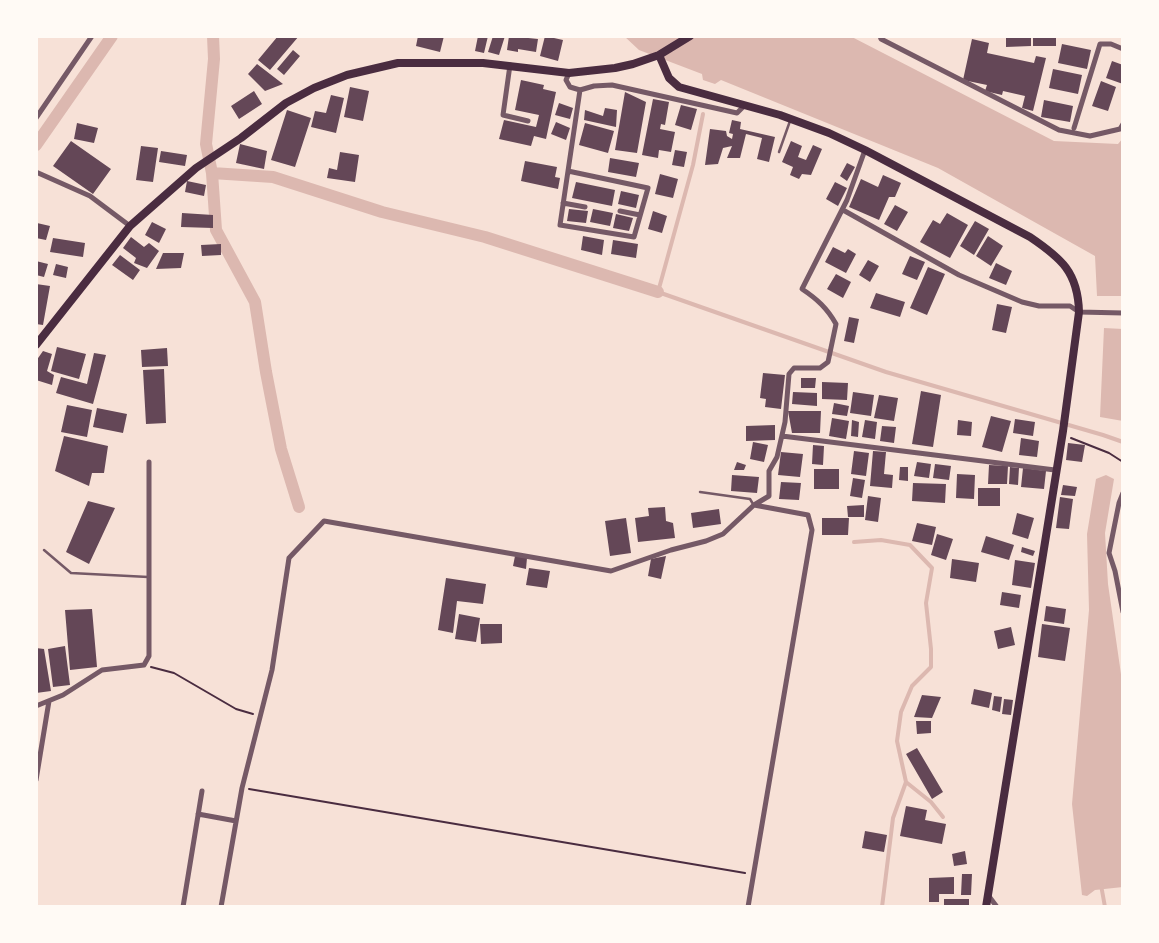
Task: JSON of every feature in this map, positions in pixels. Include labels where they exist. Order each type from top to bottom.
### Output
[{"type":"main road","points":[[36,345],[130,226],[196,168],[241,138],[286,103],[314,88],[347,74],[398,62],[483,63],[569,73],[615,68],[648,59],[661,59],[690,36]]},
{"type":"main road","points":[[661,59],[669,78],[679,87],[746,105],[828,133],[865,150],[1030,237],[1048,249],[1062,262],[1075,281],[1079,312],[1064,420],[986,907]]},
{"type":"street","points":[[36,118],[92,36]]},
{"type":"street","points":[[879,37],[1059,130],[1090,136],[1120,129],[1123,124]]},
{"type":"street","points":[[1074,128],[1100,44],[1111,44],[1123,49]]},
{"type":"street","points":[[510,65],[503,115],[528,121]]},
{"type":"street","points":[[569,73],[566,80],[570,87],[580,90],[594,86],[612,86],[737,113],[746,105]]},
{"type":"street","points":[[568,171],[648,188],[634,238],[560,225],[563,203],[580,90]]},
{"type":"street","points":[[221,907],[242,788],[272,670],[289,558],[324,521],[611,571],[723,534],[754,505],[769,496],[769,471],[778,457],[785,422],[789,374],[794,368],[820,368],[828,362],[836,324],[818,299],[802,289],[843,210],[865,150]]},
{"type":"street","points":[[36,172],[90,196],[130,226]]},
{"type":"street","points":[[563,203],[585,207]]},
{"type":"street","points":[[843,210],[959,274],[1022,302],[1039,306],[1070,306],[1079,312],[1123,313]]},
{"type":"street","points":[[620,211],[640,215]]},
{"type":"street","points":[[782,436],[1055,470]]},
{"type":"street","points":[[36,706],[63,695],[102,670],[144,664],[149,656],[149,462]]},
{"type":"street","points":[[1123,493],[1119,503],[1109,553],[1116,571],[1123,612]]},
{"type":"street","points":[[748,907],[812,530],[808,515],[754,505]]},
{"type":"street","points":[[36,780],[49,701]]},
{"type":"street","points":[[183,907],[202,791]]},
{"type":"street","points":[[198,814],[236,821]]},
{"type":"street","points":[[988,895],[997,907]]},
{"type":"lane","points":[[779,152],[791,120]]},
{"type":"lane","points":[[700,492],[750,499],[754,505]]},
{"type":"lane","points":[[44,550],[72,574],[148,577]]},
{"type":"path","points":[[1062,433],[1109,453],[1123,462]]},
{"type":"path","points":[[144,664],[174,674],[236,708],[260,716]]},
{"type":"path","points":[[242,788],[753,874]]},
{"type":"shaded area","points":[[624,36],[850,36],[1054,141],[1118,144],[1123,138],[1123,296],[1097,296],[1095,256],[938,168],[721,80],[715,84],[703,80],[702,74],[639,50]]},
{"type":"shaded area","points":[[1104,328],[1123,329],[1123,421],[1100,417]]},
{"type":"shaded area","points":[[1106,475],[1114,479],[1105,533],[1108,584],[1123,688],[1123,887],[1095,890],[1087,896],[1082,895],[1072,804],[1089,610],[1087,534],[1096,479]]},
{"type":"building","points":[[278,36],[299,36],[270,70],[258,60]]},
{"type":"building","points":[[418,36],[444,36],[440,52],[416,46]]},
{"type":"building","points":[[478,36],[488,36],[484,53],[475,51]]},
{"type":"building","points":[[493,36],[505,36],[499,55],[488,52]]},
{"type":"building","points":[[509,36],[538,39],[536,52],[518,49],[518,52],[507,50]]},
{"type":"building","points":[[545,36],[563,40],[558,61],[540,56]]},
{"type":"building","points":[[1006,36],[1031,36],[1031,46],[1006,47]]},
{"type":"building","points":[[1033,36],[1056,36],[1056,46],[1033,46]]},
{"type":"building","points":[[972,39],[989,43],[987,53],[1034,63],[1036,56],[1046,58],[1033,111],[1022,108],[1025,96],[1003,91],[1002,95],[985,91],[987,85],[963,80]]},
{"type":"building","points":[[1062,44],[1091,50],[1087,69],[1058,63]]},
{"type":"building","points":[[293,50],[300,56],[284,75],[277,69]]},
{"type":"building","points":[[1112,61],[1123,65],[1123,84],[1106,78]]},
{"type":"building","points":[[257,64],[283,84],[265,91],[248,74]]},
{"type":"building","points":[[1053,69],[1082,75],[1078,94],[1049,88]]},
{"type":"building","points":[[521,80],[544,85],[543,89],[556,92],[546,139],[534,136],[531,146],[499,139],[504,120],[536,127],[539,115],[515,110]]},
{"type":"building","points":[[1101,81],[1116,87],[1108,111],[1092,106]]},
{"type":"building","points":[[350,87],[369,91],[363,121],[344,117]]},
{"type":"building","points":[[254,91],[262,104],[239,119],[231,106]]},
{"type":"building","points":[[625,92],[646,102],[637,153],[615,150]]},
{"type":"building","points":[[331,95],[344,98],[336,133],[311,127],[315,111],[326,113]]},
{"type":"building","points":[[653,99],[669,102],[665,125],[661,124],[660,129],[675,132],[671,152],[659,150],[658,158],[642,155]]},
{"type":"building","points":[[1044,100],[1073,106],[1070,122],[1041,117]]},
{"type":"building","points":[[559,103],[573,108],[570,119],[555,115]]},
{"type":"building","points":[[681,105],[697,109],[691,130],[675,125]]},
{"type":"building","points":[[605,108],[617,110],[616,127],[584,120],[585,110],[603,116]]},
{"type":"building","points":[[287,110],[311,118],[295,167],[271,160]]},
{"type":"building","points":[[732,120],[741,122],[740,129],[775,137],[769,162],[757,159],[762,138],[746,134],[740,158],[727,158],[732,146],[723,148],[718,164],[705,165],[710,129],[726,131],[727,136],[732,139],[733,134],[729,133]]},
{"type":"building","points":[[556,122],[570,128],[566,140],[551,134]]},
{"type":"building","points":[[77,123],[98,128],[94,143],[74,139]]},
{"type":"building","points":[[585,123],[614,131],[608,153],[579,145]]},
{"type":"building","points":[[71,141],[111,169],[93,194],[53,166]]},
{"type":"building","points":[[791,141],[802,146],[798,157],[806,160],[813,145],[822,149],[811,175],[802,174],[799,179],[790,175],[793,167],[782,162]]},
{"type":"building","points":[[240,144],[267,151],[264,169],[236,163]]},
{"type":"building","points":[[141,146],[158,148],[153,182],[136,180]]},
{"type":"building","points":[[675,150],[687,152],[684,167],[672,165]]},
{"type":"building","points":[[161,151],[187,155],[185,166],[159,162]]},
{"type":"building","points":[[340,152],[359,155],[355,182],[327,178],[329,168],[337,170]]},
{"type":"building","points":[[610,158],[639,163],[636,177],[608,172]]},
{"type":"building","points":[[525,161],[557,167],[555,177],[560,178],[558,189],[521,181]]},
{"type":"building","points":[[847,163],[855,167],[847,181],[840,176]]},
{"type":"building","points":[[660,174],[678,179],[673,198],[655,194]]},
{"type":"building","points":[[883,175],[901,183],[895,197],[889,197],[879,220],[849,207],[861,179],[878,187]]},
{"type":"building","points":[[187,181],[206,185],[204,196],[185,192]]},
{"type":"building","points":[[576,182],[615,190],[612,206],[572,198]]},
{"type":"building","points":[[835,182],[847,188],[838,206],[826,199]]},
{"type":"building","points":[[621,191],[639,195],[636,208],[618,204]]},
{"type":"building","points":[[895,205],[908,212],[897,231],[884,224]]},
{"type":"building","points":[[569,209],[588,211],[586,223],[567,221]]},
{"type":"building","points":[[593,209],[613,213],[610,226],[590,222]]},
{"type":"building","points":[[653,211],[667,216],[662,233],[648,229]]},
{"type":"building","points":[[182,213],[213,215],[213,228],[181,227]]},
{"type":"building","points":[[947,213],[968,225],[950,258],[920,242],[933,220],[940,224]]},
{"type":"building","points":[[616,214],[633,218],[629,231],[613,228]]},
{"type":"building","points":[[975,221],[989,229],[974,255],[960,246]]},
{"type":"building","points":[[152,222],[166,229],[159,243],[145,235]]},
{"type":"building","points":[[37,223],[50,226],[46,240],[36,238]]},
{"type":"building","points":[[583,236],[604,240],[602,255],[581,250]]},
{"type":"building","points":[[988,236],[1003,246],[991,266],[976,256]]},
{"type":"building","points":[[131,237],[144,247],[149,243],[159,251],[147,268],[134,263],[136,258],[123,248]]},
{"type":"building","points":[[53,238],[85,243],[83,257],[50,252]]},
{"type":"building","points":[[613,240],[638,244],[636,258],[611,254]]},
{"type":"building","points":[[221,244],[221,255],[202,256],[201,245]]},
{"type":"building","points":[[833,247],[845,253],[848,249],[856,254],[846,273],[825,262]]},
{"type":"building","points":[[163,253],[184,253],[181,268],[156,269]]},
{"type":"building","points":[[120,255],[140,270],[133,280],[112,265]]},
{"type":"building","points":[[910,256],[925,262],[917,280],[902,274]]},
{"type":"building","points":[[868,260],[879,266],[870,282],[859,275]]},
{"type":"building","points":[[36,261],[48,264],[44,277],[36,275]]},
{"type":"building","points":[[996,263],[1012,271],[1006,285],[989,278]]},
{"type":"building","points":[[56,264],[68,267],[66,278],[53,275]]},
{"type":"building","points":[[928,267],[945,274],[927,315],[910,308]]},
{"type":"building","points":[[836,274],[851,282],[843,298],[827,289]]},
{"type":"building","points":[[36,284],[50,286],[43,325],[36,324]]},
{"type":"building","points":[[876,293],[905,302],[900,317],[870,308]]},
{"type":"building","points":[[997,304],[1012,307],[1006,333],[992,330]]},
{"type":"building","points":[[849,317],[859,319],[854,343],[844,341]]},
{"type":"building","points":[[57,347],[86,354],[79,379],[51,371]]},
{"type":"building","points":[[167,348],[168,366],[142,367],[141,350]]},
{"type":"building","points":[[43,351],[52,354],[47,371],[54,375],[52,385],[36,380],[36,361]]},
{"type":"building","points":[[94,353],[106,355],[93,404],[56,393],[61,377],[87,384]]},
{"type":"building","points":[[164,369],[166,423],[146,424],[143,370]]},
{"type":"building","points":[[763,373],[785,375],[781,409],[765,407],[766,399],[760,398]]},
{"type":"building","points":[[801,378],[816,378],[815,388],[801,388]]},
{"type":"building","points":[[822,382],[848,383],[847,400],[822,399]]},
{"type":"building","points":[[921,391],[941,395],[933,447],[912,444]]},
{"type":"building","points":[[793,392],[817,393],[817,406],[792,404]]},
{"type":"building","points":[[853,392],[874,395],[871,416],[850,413]]},
{"type":"building","points":[[879,395],[898,398],[894,421],[874,418]]},
{"type":"building","points":[[834,403],[849,406],[847,416],[832,414]]},
{"type":"building","points":[[67,405],[92,410],[87,437],[61,432]]},
{"type":"building","points":[[97,408],[127,414],[123,433],[93,427]]},
{"type":"building","points":[[788,411],[821,411],[820,433],[792,433]]},
{"type":"building","points":[[991,416],[1011,421],[1002,452],[982,447]]},
{"type":"building","points":[[832,418],[849,421],[846,439],[829,436]]},
{"type":"building","points":[[1015,419],[1035,422],[1033,436],[1013,433]]},
{"type":"building","points":[[852,420],[859,422],[858,437],[851,436]]},
{"type":"building","points":[[865,420],[877,422],[875,439],[862,437]]},
{"type":"building","points":[[958,420],[972,422],[971,436],[957,435]]},
{"type":"building","points":[[775,425],[775,440],[746,441],[746,426]]},
{"type":"building","points":[[882,426],[896,427],[894,443],[880,441]]},
{"type":"building","points":[[64,436],[108,446],[104,473],[92,473],[89,486],[55,471]]},
{"type":"building","points":[[1021,438],[1039,441],[1037,457],[1019,455]]},
{"type":"building","points":[[753,442],[768,445],[764,462],[750,459]]},
{"type":"building","points":[[1068,443],[1085,445],[1082,462],[1066,460]]},
{"type":"building","points":[[813,445],[824,446],[823,465],[812,464]]},
{"type":"building","points":[[854,451],[869,453],[866,476],[851,474]]},
{"type":"building","points":[[873,451],[886,452],[884,474],[893,475],[892,488],[870,486]]},
{"type":"building","points":[[781,452],[803,454],[800,477],[778,475]]},
{"type":"building","points":[[737,462],[746,465],[744,470],[734,470]]},
{"type":"building","points":[[917,462],[931,464],[929,478],[914,476]]},
{"type":"building","points":[[935,464],[951,466],[949,480],[933,478]]},
{"type":"building","points":[[989,465],[1008,466],[1007,484],[988,484]]},
{"type":"building","points":[[900,467],[908,467],[908,481],[899,480]]},
{"type":"building","points":[[1010,467],[1019,468],[1018,485],[1009,484]]},
{"type":"building","points":[[1023,468],[1046,471],[1044,489],[1021,487]]},
{"type":"building","points":[[814,469],[839,469],[839,489],[814,489]]},
{"type":"building","points":[[957,474],[975,475],[974,499],[956,498]]},
{"type":"building","points":[[732,475],[759,477],[757,493],[731,491]]},
{"type":"building","points":[[853,478],[865,480],[862,498],[850,496]]},
{"type":"building","points":[[781,482],[801,483],[799,500],[779,499]]},
{"type":"building","points":[[913,483],[946,484],[945,503],[912,501]]},
{"type":"building","points":[[1063,485],[1077,487],[1075,496],[1061,495]]},
{"type":"building","points":[[978,488],[1000,488],[1000,506],[978,506]]},
{"type":"building","points":[[868,496],[881,498],[878,522],[865,520]]},
{"type":"building","points":[[1060,497],[1073,499],[1069,529],[1056,528]]},
{"type":"building","points":[[88,501],[115,508],[89,564],[66,552]]},
{"type":"building","points":[[864,505],[864,517],[848,517],[847,506]]},
{"type":"building","points":[[665,507],[666,521],[673,523],[675,538],[638,542],[635,518],[649,516],[648,508]]},
{"type":"building","points":[[719,509],[721,524],[693,528],[691,513]]},
{"type":"building","points":[[1017,513],[1034,518],[1028,539],[1012,534]]},
{"type":"building","points":[[626,518],[631,553],[610,556],[605,521]]},
{"type":"building","points":[[822,518],[849,518],[848,535],[822,535]]},
{"type":"building","points":[[917,523],[936,527],[932,545],[912,541]]},
{"type":"building","points":[[937,534],[953,539],[946,560],[931,555]]},
{"type":"building","points":[[986,536],[1014,545],[1009,560],[981,552]]},
{"type":"building","points":[[1022,547],[1035,551],[1033,556],[1021,552]]},
{"type":"building","points":[[515,556],[527,558],[526,569],[513,566]]},
{"type":"building","points":[[666,556],[661,579],[648,576],[651,559]]},
{"type":"building","points":[[952,559],[979,563],[976,582],[950,578]]},
{"type":"building","points":[[1015,560],[1035,563],[1031,588],[1012,585]]},
{"type":"building","points":[[529,568],[550,571],[547,588],[526,585]]},
{"type":"building","points":[[446,578],[486,584],[483,604],[457,601],[453,633],[438,630]]},
{"type":"building","points":[[1002,592],[1021,595],[1019,608],[1000,605]]},
{"type":"building","points":[[1046,606],[1066,609],[1064,624],[1044,621]]},
{"type":"building","points":[[92,609],[97,667],[70,670],[65,610]]},
{"type":"building","points":[[459,614],[480,618],[476,642],[455,639]]},
{"type":"building","points":[[480,624],[502,624],[502,643],[481,644]]},
{"type":"building","points":[[1042,624],[1070,628],[1065,661],[1038,657]]},
{"type":"building","points":[[1011,627],[1015,645],[998,649],[994,631]]},
{"type":"building","points":[[65,646],[70,685],[53,687],[48,649]]},
{"type":"building","points":[[36,648],[44,649],[51,691],[36,693]]},
{"type":"building","points":[[974,689],[992,693],[989,708],[971,704]]},
{"type":"building","points":[[922,695],[941,697],[932,718],[914,717]]},
{"type":"building","points":[[994,696],[1002,697],[1000,712],[992,710]]},
{"type":"building","points":[[1004,699],[1013,700],[1011,715],[1002,714]]},
{"type":"building","points":[[916,721],[931,721],[931,733],[917,734]]},
{"type":"building","points":[[917,748],[943,792],[932,799],[906,754]]},
{"type":"building","points":[[906,806],[927,810],[925,820],[946,824],[942,844],[900,836]]},
{"type":"building","points":[[865,831],[887,835],[884,852],[862,848]]},
{"type":"building","points":[[965,851],[967,864],[954,866],[952,854]]},
{"type":"building","points":[[962,874],[972,874],[971,895],[961,895]]},
{"type":"building","points":[[954,877],[954,894],[939,894],[939,902],[929,902],[929,878]]},
{"type":"building","points":[[944,899],[969,899],[969,907],[944,907]]},
{"type":"waterway","points":[[36,145],[112,36]]},
{"type":"waterway","points":[[213,36],[214,59],[206,144],[212,173],[216,230],[255,302],[281,449],[299,507]]},
{"type":"waterway","points":[[703,114],[693,165],[658,292],[886,372],[1123,442]]},
{"type":"waterway","points":[[212,173],[273,177],[382,212],[485,237],[658,292]]},
{"type":"waterway","points":[[854,542],[881,540],[910,545],[932,568],[926,603],[931,667],[912,686],[901,712],[897,741],[906,782],[931,802],[943,817]]},
{"type":"waterway","points":[[882,907],[893,818],[906,782]]},
{"type":"waterway","points":[[1101,885],[1105,907]]}]
